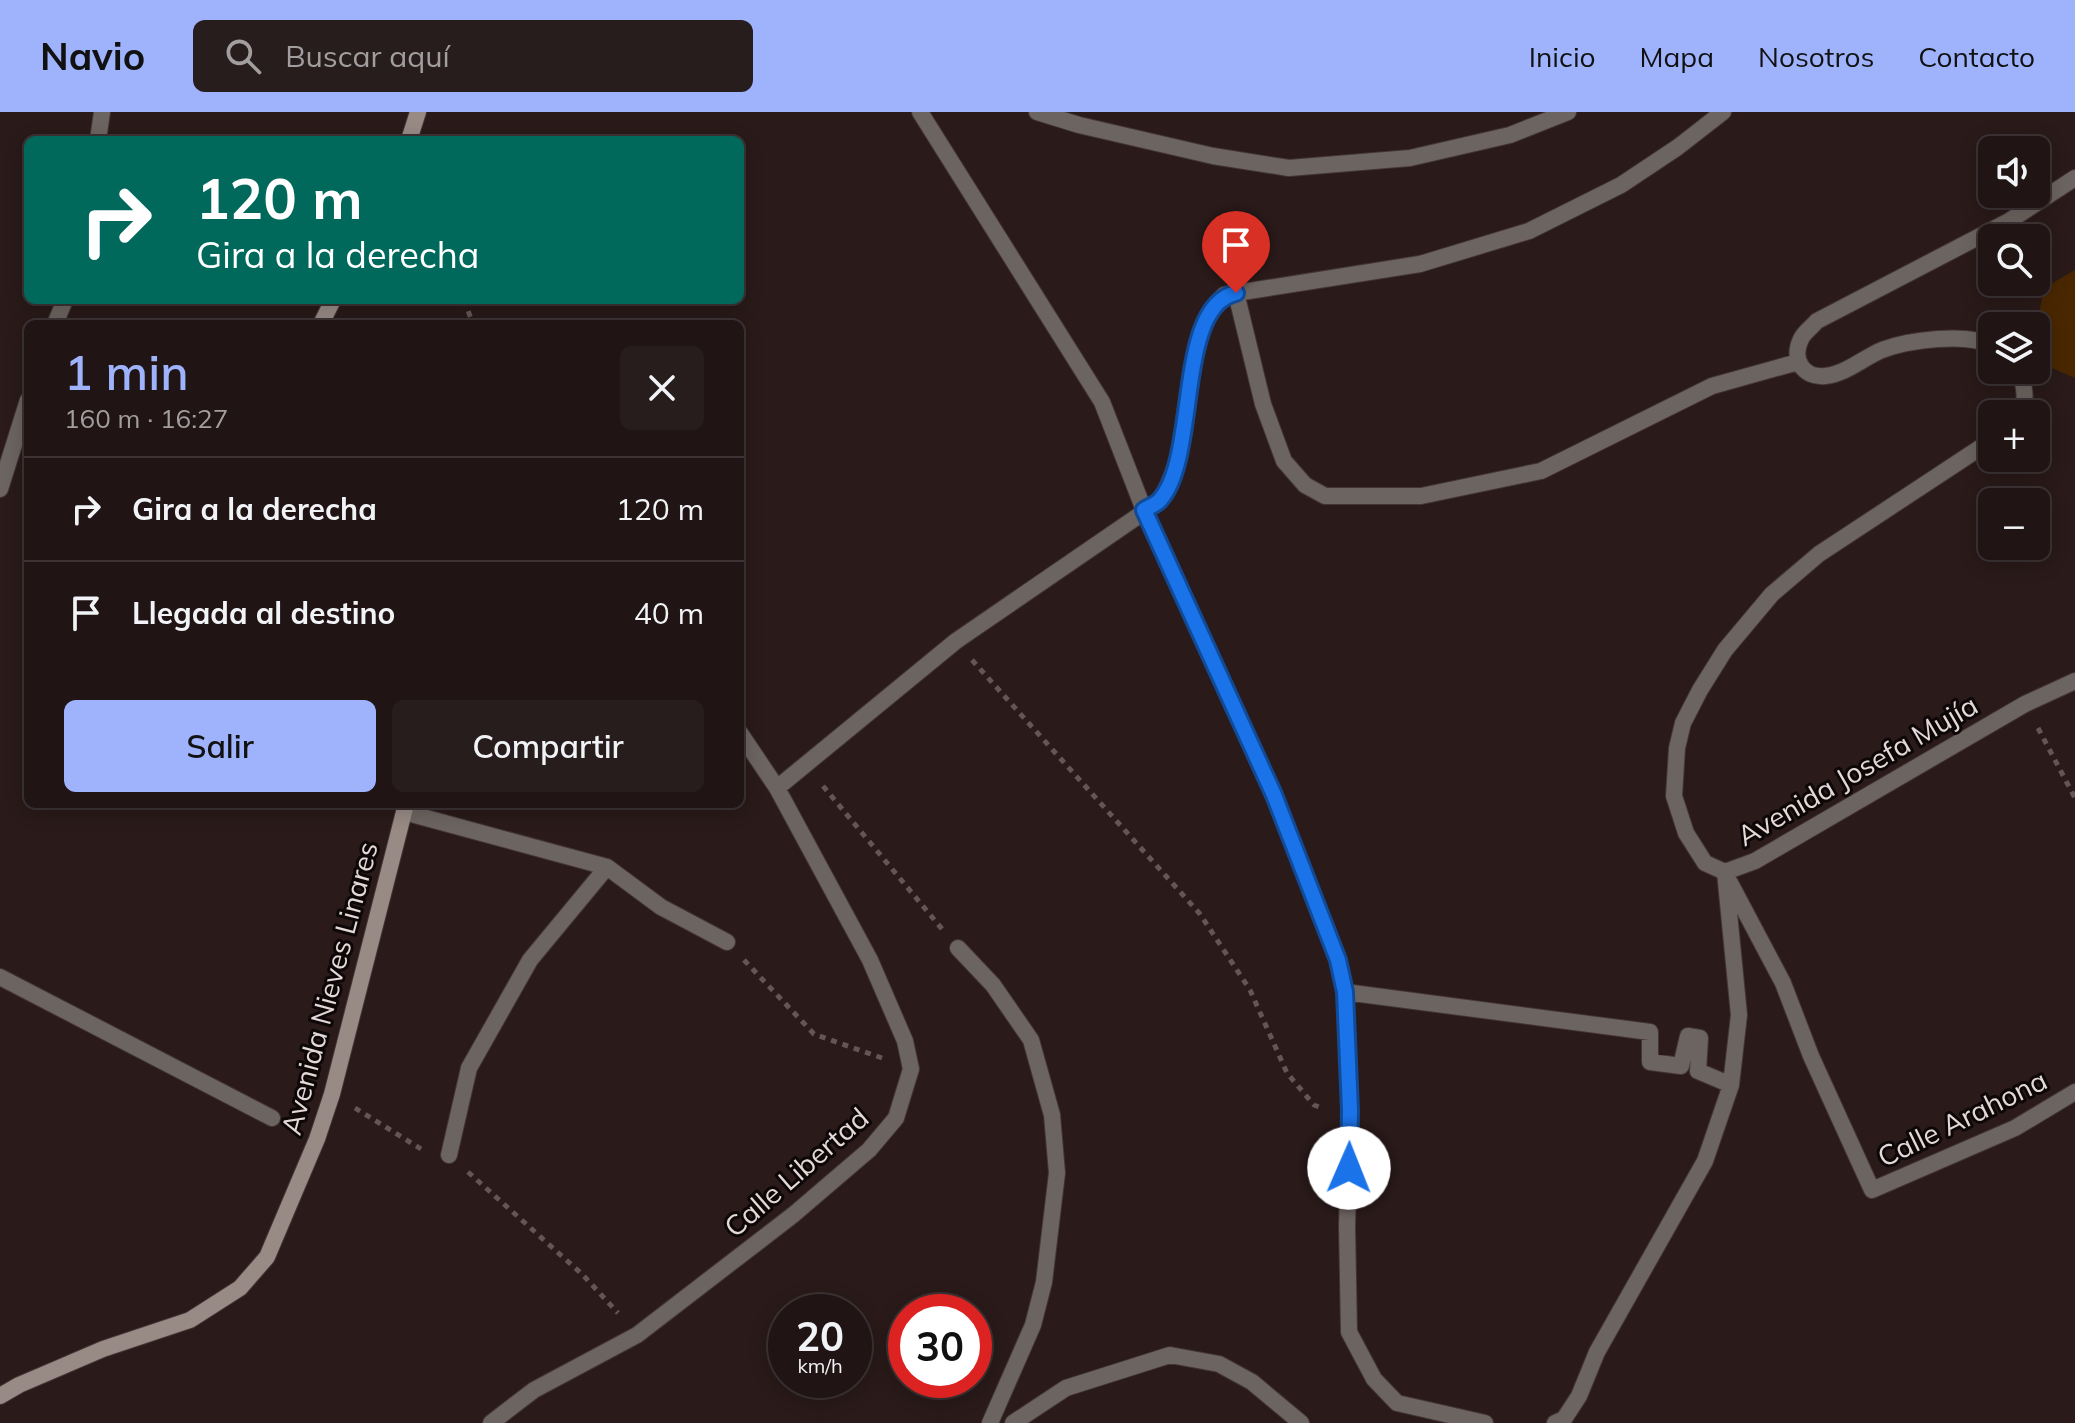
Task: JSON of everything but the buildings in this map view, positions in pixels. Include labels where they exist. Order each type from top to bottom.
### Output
[{"type":"main road","points":[[410,136],[418,112]]},
{"type":"main road","name":"Avenida Nieves Linares","points":[[0,1396],[103,1349],[190,1320],[240,1288],[267,1257],[317,1139],[332,1094],[405,808]]},
{"type":"street","points":[[99,136],[102,112]]},
{"type":"street","points":[[920,112],[1102,402],[1144,510],[1274,795],[1338,960],[1345,992],[1350,1110],[1347,1226],[1349,1332],[1374,1379],[1397,1403],[1485,1423]]},
{"type":"street","points":[[1037,112],[1079,125],[1213,156],[1289,168],[1410,158],[1510,135],[1568,112]]},
{"type":"street","points":[[777,788],[956,641],[1160,501],[1174,473],[1183,441],[1187,397],[1200,336],[1210,310],[1224,295],[1420,264],[1529,231],[1621,185],[1723,112]]},
{"type":"street","points":[[1978,340],[1941,339],[1884,349],[1842,371],[1825,376],[1803,371],[1798,362],[1801,337],[1817,321],[2009,221],[2075,178]]},
{"type":"street","points":[[1236,293],[1263,404],[1284,461],[1305,485],[1325,496],[1421,496],[1541,471],[1712,386],[1798,362]]},
{"type":"street","points":[[0,489],[24,413]]},
{"type":"street","name":"Avenida Josefa Mujía","points":[[1978,449],[1819,554],[1772,594],[1725,650],[1683,723],[1677,748],[1674,796],[1686,833],[1705,863],[1725,872],[1755,861],[2025,704],[2075,681]]},
{"type":"street","points":[[744,739],[777,788],[870,960],[905,1041],[911,1069]]},
{"type":"street","points":[[405,808],[607,867],[661,907],[727,942]]},
{"type":"street","points":[[449,1155],[469,1068],[530,960],[607,867]]},
{"type":"street","points":[[1560,1421],[1579,1396],[1597,1352],[1705,1161],[1731,1085],[1739,1015],[1725,872]]},
{"type":"street","name":"Calle Arahona","points":[[1725,872],[1783,983],[1811,1056],[1872,1190],[2015,1128],[2075,1092]]},
{"type":"street","points":[[958,948],[993,985],[1031,1040],[1052,1115],[1057,1173],[1051,1235],[1037,1311],[990,1423]]},
{"type":"street","points":[[0,977],[272,1118]]},
{"type":"street","points":[[1345,992],[1650,1032],[1650,1062],[1681,1066],[1688,1036],[1700,1038],[1698,1071],[1731,1085]]},
{"type":"street","name":"Calle Libertad","points":[[491,1423],[534,1390],[637,1335],[793,1215],[869,1150],[896,1118],[911,1069]]},
{"type":"street","points":[[1013,1423],[1066,1388],[1170,1355],[1219,1364],[1252,1382],[1301,1423]]},
{"type":"street","points":[[1560,1421],[1581,1423]]},
{"type":"path","points":[[956,641],[1200,914],[1250,990],[1287,1073],[1305,1095],[1314,1105],[1330,1110],[1350,1110]]},
{"type":"path","points":[[2025,704],[2075,798]]},
{"type":"path","points":[[805,763],[958,948]]},
{"type":"path","points":[[727,942],[814,1034],[911,1069]]},
{"type":"path","points":[[332,1094],[424,1150],[449,1155],[582,1274],[637,1335]]},
{"type":"shaded area","points":[[2075,270],[2075,378],[2050,367],[2050,312],[2039,312],[2042,296],[2050,296],[2050,285]]},
{"type":"route","points":[[1236,293],[1224,295],[1210,310],[1200,336],[1187,397],[1183,441],[1174,473],[1160,501],[1144,510],[1274,795],[1338,960],[1345,992],[1349,1168]]}]
